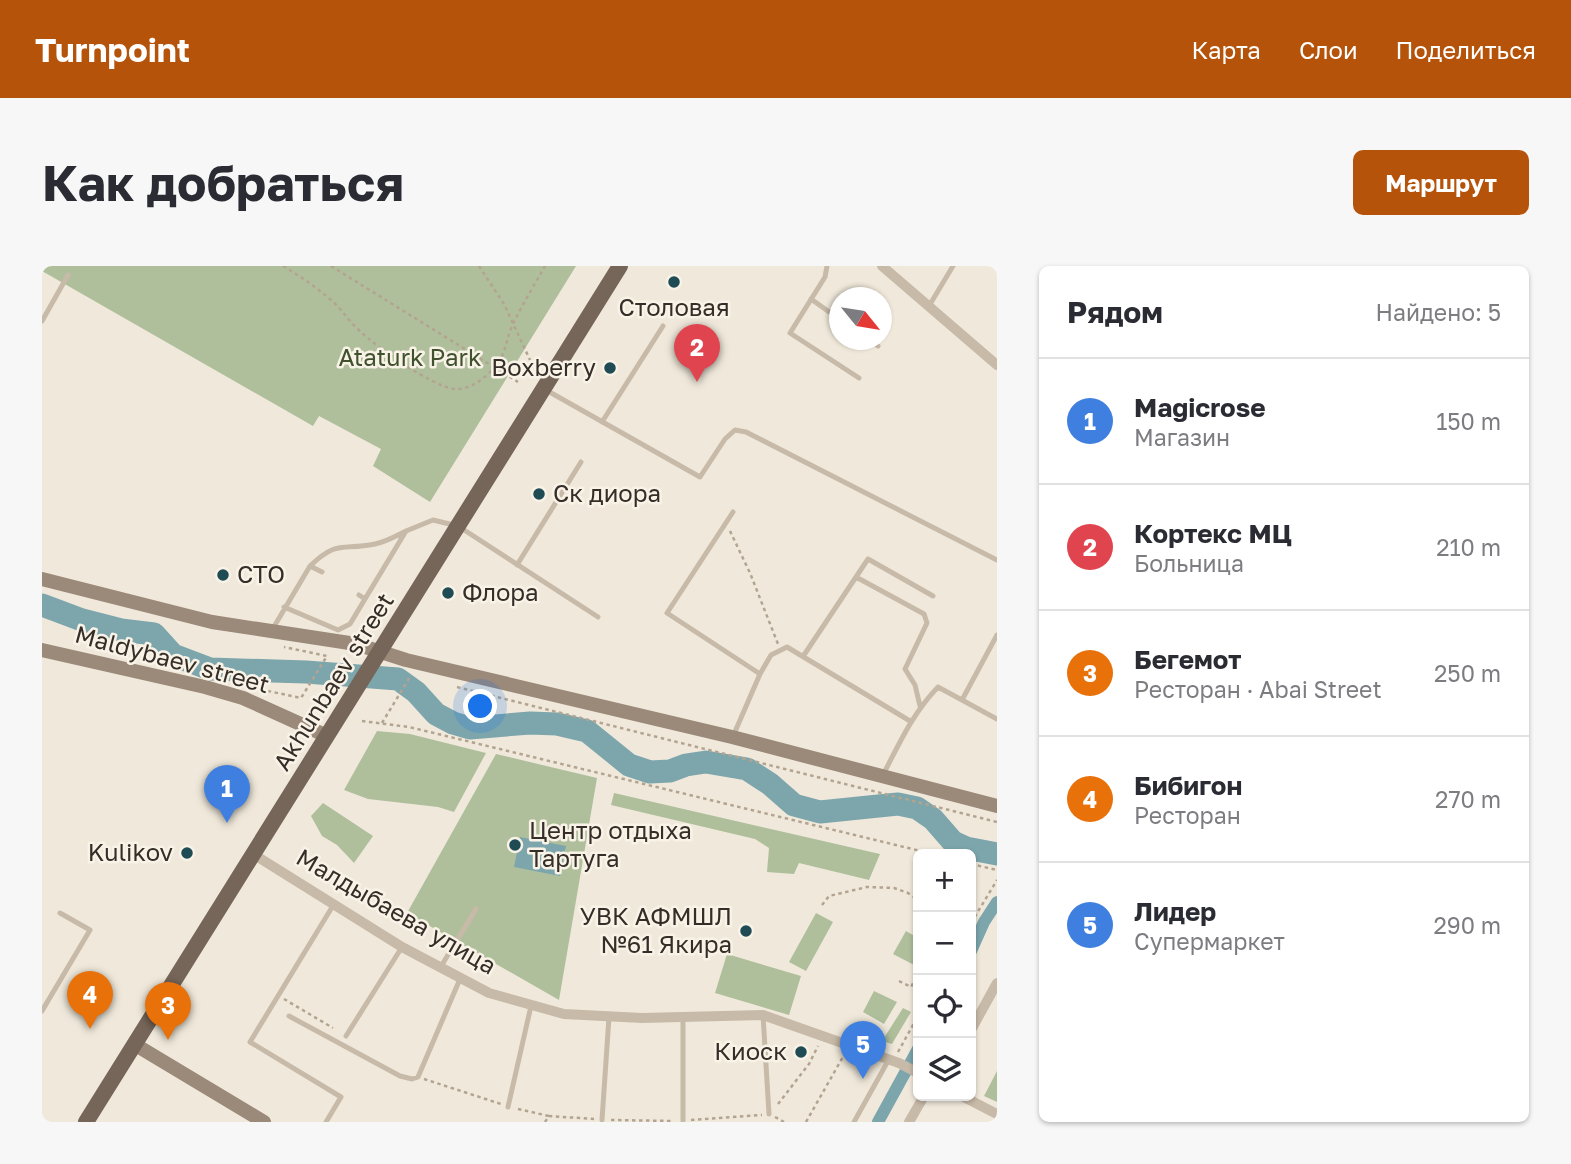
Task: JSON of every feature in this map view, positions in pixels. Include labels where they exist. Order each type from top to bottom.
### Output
[{"type":"main road","name":"Akhunbaev street","points":[[86,1122],[621,266]]},
{"type":"street","points":[[882,266],[997,365]]},
{"type":"street","name":"Maldybaev street","points":[[42,579],[212,622],[356,644],[375,658]]},
{"type":"street","name":"Maldybaev street","points":[[42,650],[230,695],[265,707],[327,736]]},
{"type":"street","points":[[375,658],[420,664],[732,737],[997,806]]},
{"type":"street","name":"Малдыбаева улица","points":[[253,854],[402,947],[489,993],[564,1014],[609,1017],[763,1015],[913,1071]]},
{"type":"street","points":[[976,1021],[997,983]]},
{"type":"street","points":[[134,1044],[264,1122]]},
{"type":"street","points":[[909,1122],[921,1101]]},
{"type":"street","points":[[972,1101],[997,1114]]},
{"type":"lane","points":[[827,266],[825,277],[790,333],[859,378]]},
{"type":"lane","points":[[929,306],[953,266]]},
{"type":"lane","points":[[42,321],[68,275]]},
{"type":"lane","points":[[811,299],[829,312]]},
{"type":"lane","points":[[602,422],[663,326]]},
{"type":"lane","points":[[544,389],[700,477],[734,430],[746,432],[997,560]]},
{"type":"lane","points":[[517,565],[581,462]]},
{"type":"lane","points":[[733,512],[667,613],[760,674]]},
{"type":"lane","points":[[271,631],[310,566],[326,552],[335,548],[377,544],[433,520],[458,526],[598,617]]},
{"type":"lane","points":[[284,607],[338,630],[350,624],[362,597],[406,531]]},
{"type":"lane","points":[[804,655],[868,559],[933,596]]},
{"type":"lane","points":[[310,566],[322,572]]},
{"type":"lane","points":[[856,577],[925,614],[927,623],[905,669],[915,685],[920,706]]},
{"type":"lane","points":[[962,700],[997,635]]},
{"type":"lane","points":[[732,737],[771,655],[787,646],[911,721]]},
{"type":"lane","points":[[883,776],[920,706],[937,687],[997,719]]},
{"type":"lane","points":[[326,1122],[341,1097],[250,1042],[334,904]]},
{"type":"lane","points":[[440,968],[476,909]]},
{"type":"lane","points":[[42,1011],[90,930],[60,913]]},
{"type":"lane","points":[[346,1036],[402,947]]},
{"type":"lane","points":[[289,1016],[400,1076],[412,1079],[418,1077],[460,979]]},
{"type":"lane","points":[[508,1107],[531,1006]]},
{"type":"lane","points":[[763,1015],[769,1114]]},
{"type":"lane","points":[[602,1120],[609,1017]]},
{"type":"lane","points":[[683,1017],[683,1121]]},
{"type":"lane","points":[[854,1122],[894,1062]]},
{"type":"path","points":[[283,266],[331,300],[358,330],[374,342],[442,386],[466,388],[494,368],[507,346],[512,324],[545,266]]},
{"type":"path","points":[[331,266],[518,382]]},
{"type":"path","points":[[479,266],[504,304],[530,360]]},
{"type":"path","points":[[730,530],[780,650]]},
{"type":"path","points":[[301,698],[327,656]]},
{"type":"path","points":[[382,723],[412,674]]},
{"type":"path","points":[[454,686],[997,822]]},
{"type":"path","points":[[362,721],[410,727],[913,849]]},
{"type":"path","points":[[976,865],[997,870]]},
{"type":"path","points":[[976,915],[997,880]]},
{"type":"path","points":[[822,905],[829,896],[867,887],[894,888],[913,896]]},
{"type":"path","points":[[899,981],[911,987],[917,975]]},
{"type":"path","points":[[278,996],[346,1036]]},
{"type":"path","points":[[894,1062],[913,1025]]},
{"type":"path","points":[[769,1114],[809,1064],[823,1037]]},
{"type":"path","points":[[806,1122],[849,1046]]},
{"type":"path","points":[[418,1077],[508,1107],[549,1116],[683,1121],[769,1114],[784,1122]]},
{"type":"path","points":[[545,1122],[549,1116]]},
{"type":"green space","name":"Ataturk Park","points":[[42,266],[576,266],[430,502],[373,466],[381,449],[319,416],[313,426],[42,271]]},
{"type":"green space","points":[[377,731],[410,734],[486,753],[454,812],[438,807],[368,799],[344,790]]},
{"type":"green space","name":"Центр отдыха Тартуга","points":[[496,754],[597,778],[559,1000],[407,913]]},
{"type":"green space","points":[[614,793],[880,854],[869,880],[799,863],[794,874],[767,872],[769,848],[755,839],[611,805]]},
{"type":"green space","points":[[323,803],[373,836],[354,863],[337,845],[322,836],[311,816]]},
{"type":"green space","points":[[816,913],[833,922],[806,971],[789,962]]},
{"type":"green space","points":[[906,931],[913,935],[913,964],[893,954]]},
{"type":"green space","points":[[727,954],[801,976],[789,1015],[715,993]]},
{"type":"green space","points":[[874,991],[897,1002],[884,1024],[863,1012]]},
{"type":"green space","points":[[903,1008],[911,1012],[892,1044],[882,1041]]},
{"type":"green space","points":[[997,1071],[997,1102],[984,1096]]},
{"type":"water","points":[[520,837],[566,846],[560,876],[514,867]]},
{"type":"waterway","points":[[42,605],[82,620],[121,630],[154,634],[173,655],[210,669],[306,672],[398,679],[416,692],[436,714],[453,723],[470,728],[530,723],[557,724],[587,731],[629,765],[650,772],[670,771],[706,762],[747,769],[794,805],[820,812],[898,804],[917,808],[933,819],[953,842],[966,848],[997,854]]},
{"type":"waterway","points":[[976,940],[997,902]]},
{"type":"waterway","points":[[878,1122],[913,1058]]},
{"type":"place","name":"Столовая","points":[[674,282]]},
{"type":"place","name":"Boxberry","points":[[610,368]]},
{"type":"place","name":"Кортекс МЦ","points":[[697,382]]},
{"type":"place","name":"Ск диора","points":[[539,494]]},
{"type":"place","name":"CTO","points":[[223,575]]},
{"type":"place","name":"Флора","points":[[448,593]]},
{"type":"place","name":"Magicrose","points":[[227,823]]},
{"type":"place","name":"Центр отдыха Тартуга","points":[[515,845]]},
{"type":"place","name":"Kulikov","points":[[187,853]]},
{"type":"place","name":"УВК АФМШЛ №61 Якира","points":[[746,931]]},
{"type":"place","name":"Бибигон","points":[[90,1029]]},
{"type":"place","name":"Бегемот","points":[[168,1040]]},
{"type":"place","name":"Киоск","points":[[801,1052]]},
{"type":"place","name":"Лидер","points":[[863,1079]]}]
